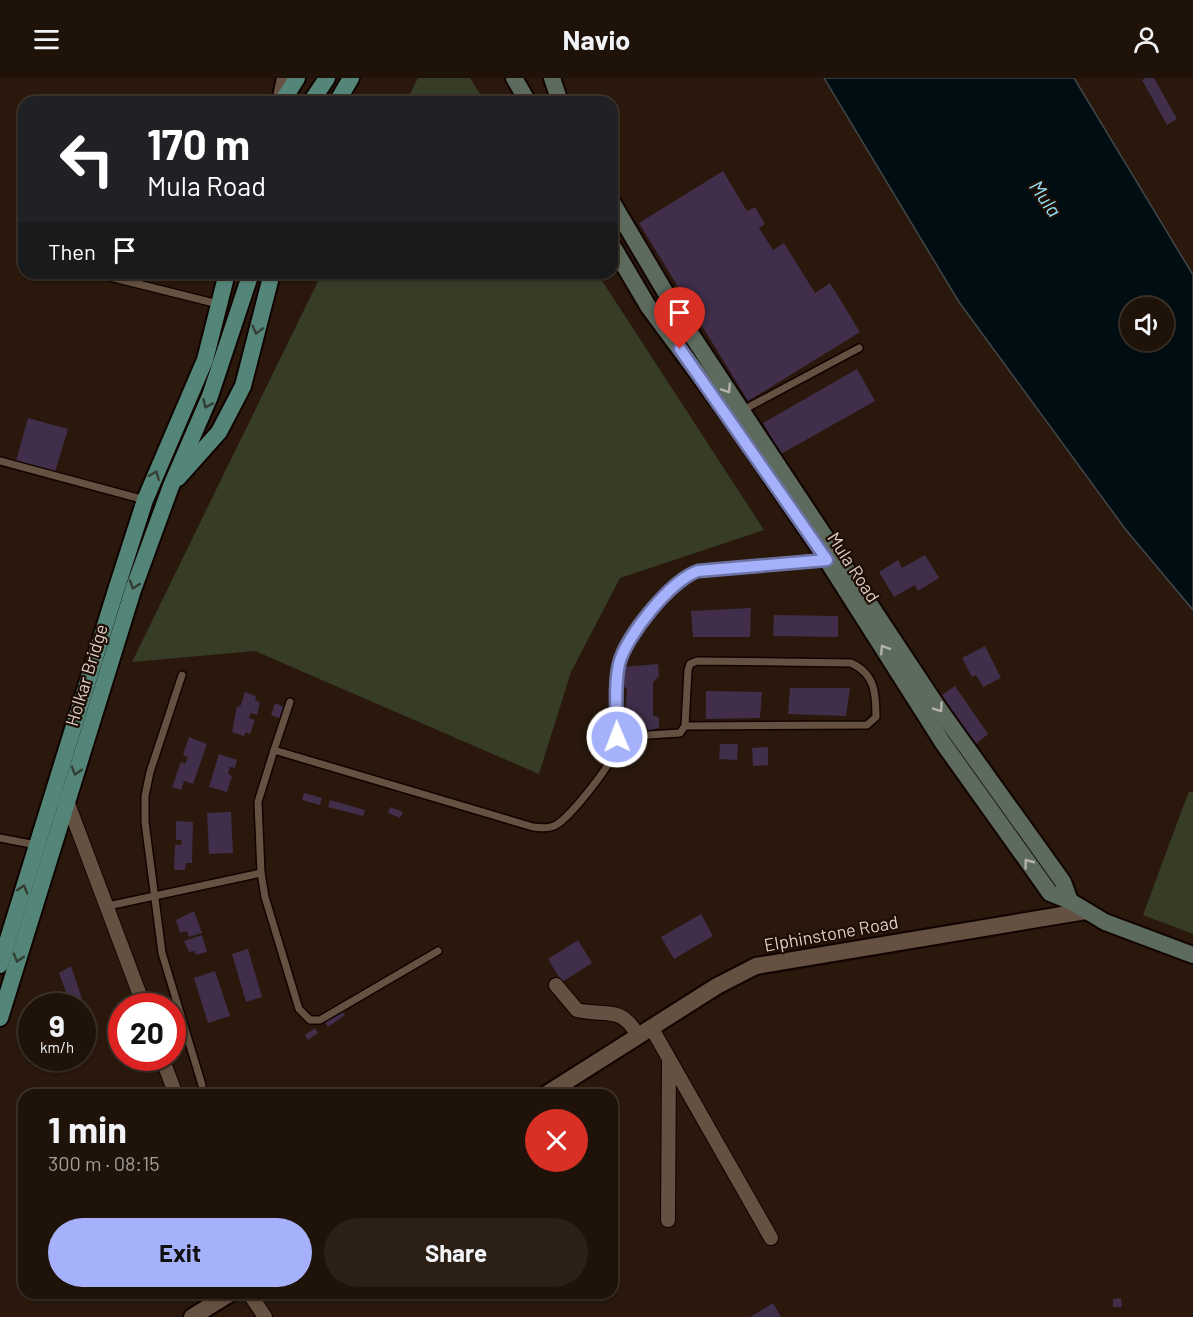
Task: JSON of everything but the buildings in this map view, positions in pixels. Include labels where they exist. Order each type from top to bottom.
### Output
[{"type":"main road","points":[[285,96],[297,78]]},
{"type":"main road","points":[[315,96],[327,78]]},
{"type":"main road","points":[[340,96],[351,78]]},
{"type":"main road","points":[[514,78],[524,96]]},
{"type":"main road","points":[[552,78],[558,96]]},
{"type":"main road","name":"Mula Road","points":[[618,212],[736,414],[834,558],[912,681],[962,771],[1050,893],[1070,901],[1105,922],[1193,955]]},
{"type":"main road","name":"Mula Road","points":[[618,255],[648,306],[736,414]]},
{"type":"main road","points":[[0,965],[36,845],[59,798],[145,500],[205,360],[225,279]]},
{"type":"main road","name":"Holkar Bridge","points":[[0,1018],[59,798],[171,486],[227,350],[249,279]]},
{"type":"main road","points":[[171,486],[219,432],[243,386],[270,279]]},
{"type":"main road","points":[[667,331],[683,321]]},
{"type":"main road","name":"Mula Road","points":[[912,681],[977,761],[1064,882],[1070,901]]},
{"type":"main road","points":[[962,771],[977,761]]},
{"type":"street","points":[[282,96],[285,78]]},
{"type":"street","points":[[59,798],[108,906],[139,993]]},
{"type":"street","name":"Elphinstone Road","points":[[554,1089],[717,986],[756,966],[1086,911]]},
{"type":"street","points":[[556,985],[577,1010],[621,1015],[645,1032],[669,1058],[771,1238]]},
{"type":"street","points":[[668,1220],[669,1058]]},
{"type":"street","points":[[167,1071],[174,1089]]},
{"type":"street","points":[[196,1316],[222,1299]]},
{"type":"street","points":[[253,1299],[265,1317]]},
{"type":"lane","points":[[118,279],[218,304]]},
{"type":"lane","points":[[736,414],[859,348]]},
{"type":"lane","points":[[0,461],[145,500]]},
{"type":"lane","points":[[274,750],[533,827],[544,828],[556,825],[590,790],[615,753],[619,666],[624,650],[673,585],[686,575],[698,571],[834,558]]},
{"type":"lane","points":[[617,737],[668,736],[680,733],[685,726],[688,670],[690,664],[697,661],[851,663],[862,668],[876,690],[876,717],[867,725],[685,726]]},
{"type":"lane","points":[[183,675],[159,741],[145,796],[145,822],[152,895],[170,985],[202,1085]]},
{"type":"lane","points":[[290,702],[258,802],[261,873],[265,897],[299,1009],[310,1020],[320,1020],[438,951]]},
{"type":"lane","points":[[0,838],[36,845]]},
{"type":"lane","points":[[108,906],[261,873]]},
{"type":"green space","points":[[418,78],[470,78],[481,96],[409,96]]},
{"type":"green space","points":[[319,279],[601,279],[764,530],[620,578],[571,672],[539,774],[255,651],[132,662]]},
{"type":"green space","points":[[1189,791],[1193,793],[1193,934],[1143,915]]},
{"type":"water","name":"Mula","points":[[824,78],[1074,78],[1193,275],[1193,610],[1126,530],[959,302]]},
{"type":"route","points":[[617,737],[619,666],[624,650],[673,585],[686,575],[698,571],[827,560],[738,429],[680,349]]}]
